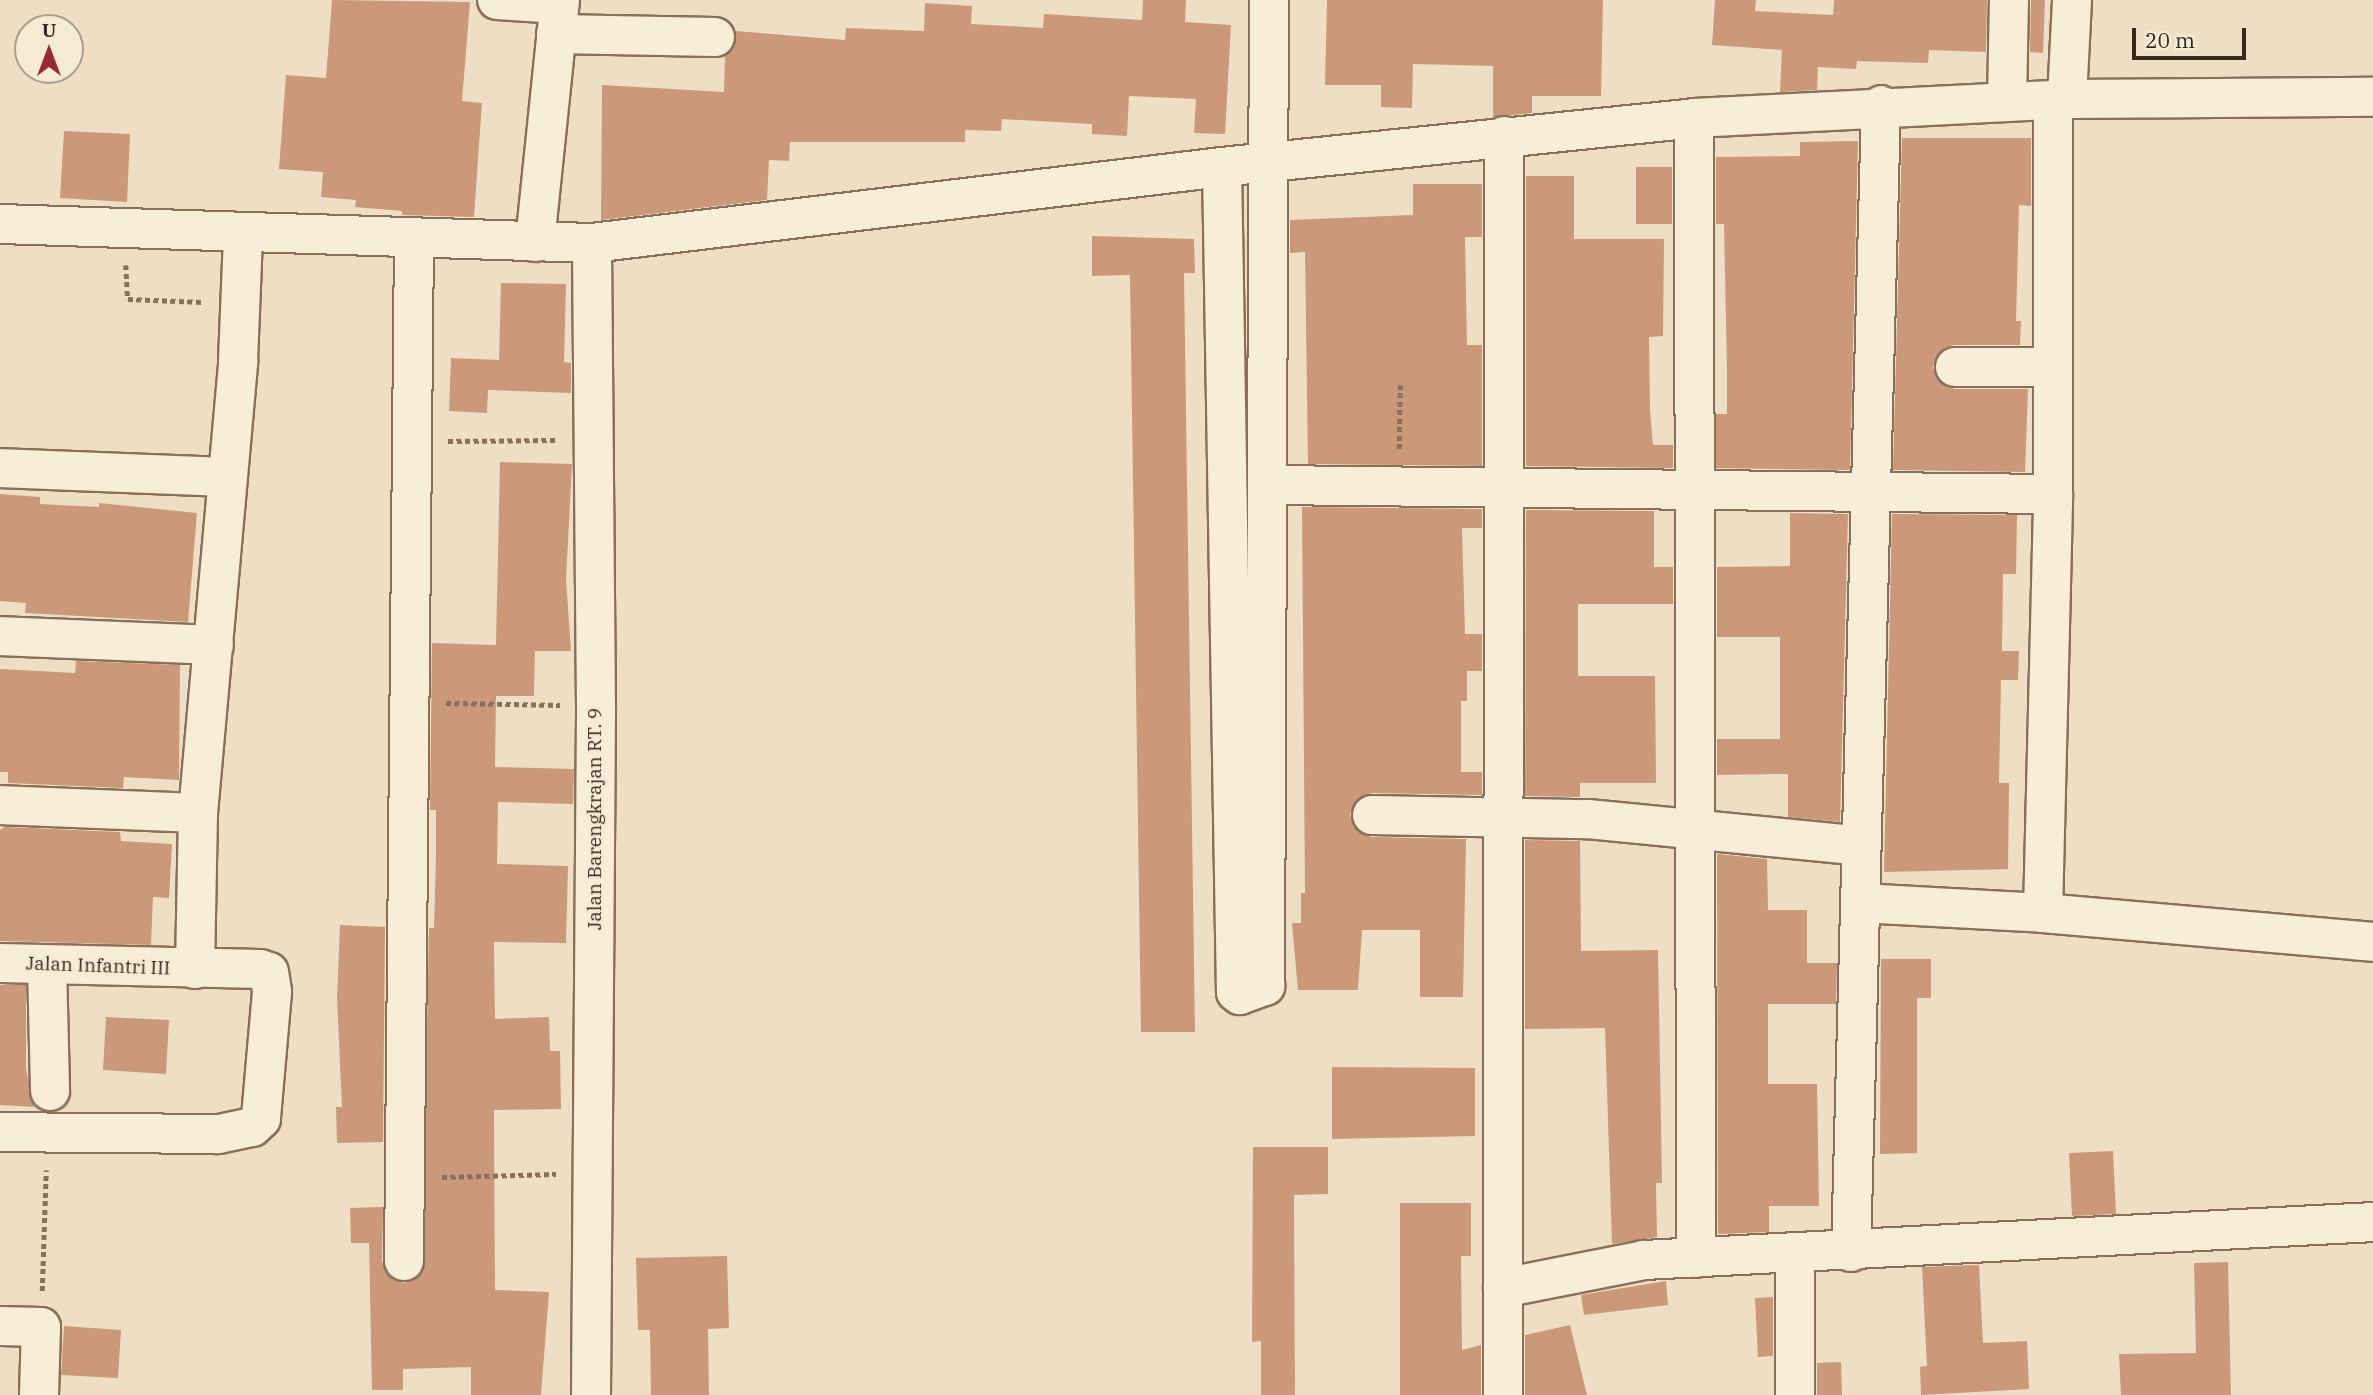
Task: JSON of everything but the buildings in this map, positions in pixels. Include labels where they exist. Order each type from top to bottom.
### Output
[{"type":"street","points":[[497,0],[558,13],[715,37]]},
{"type":"street","points":[[1222,167],[1236,992],[1240,995],[1265,986],[1270,589],[1269,0]]},
{"type":"street","points":[[2007,102],[2009,0]]},
{"type":"street","points":[[2043,914],[2060,99],[2072,0]]},
{"type":"street","points":[[535,242],[558,13]]},
{"type":"street","points":[[0,224],[243,234],[592,243],[1222,167],[1694,118],[1881,106],[2060,99],[2373,97]]},
{"type":"street","points":[[1851,1252],[1881,106]]},
{"type":"street","points":[[1694,118],[1696,1258]]},
{"type":"street","points":[[1503,1395],[1504,136]]},
{"type":"street","points":[[195,969],[198,813],[241,303],[243,234]]},
{"type":"street","points":[[404,1261],[414,239]]},
{"type":"street","name":"Jalan Barengkrajan RT. 9","points":[[590,1395],[596,706],[592,243]]},
{"type":"street","points":[[1955,367],[2053,367]]},
{"type":"street","points":[[0,468],[226,477]]},
{"type":"street","points":[[1270,485],[1695,487],[2053,494]]},
{"type":"street","points":[[1229,589],[1270,589]]},
{"type":"street","points":[[0,636],[214,645]]},
{"type":"street","points":[[0,805],[198,813]]},
{"type":"street","points":[[1372,815],[1503,816],[1696,829],[1861,846]]},
{"type":"street","points":[[1860,904],[2043,914],[2373,942]]},
{"type":"street","name":"Jalan Infantri III","points":[[0,963],[269,972],[272,992],[261,1119],[252,1127],[218,1134],[48,1133]]},
{"type":"street","points":[[47,965],[50,1091]]},
{"type":"street","points":[[0,1132],[48,1133]]},
{"type":"street","points":[[1503,1288],[1608,1265],[1696,1258],[1851,1252],[2373,1222]]},
{"type":"street","points":[[1795,1254],[1795,1395]]},
{"type":"street","points":[[0,1326],[41,1326],[39,1395]]},
{"type":"path","points":[[125,229],[128,299],[241,303]]},
{"type":"path","points":[[1398,485],[1400,385]]},
{"type":"path","points":[[412,442],[594,439]]},
{"type":"path","points":[[410,702],[596,706]]},
{"type":"path","points":[[41,1326],[48,1133]]},
{"type":"path","points":[[405,1178],[592,1172]]}]
